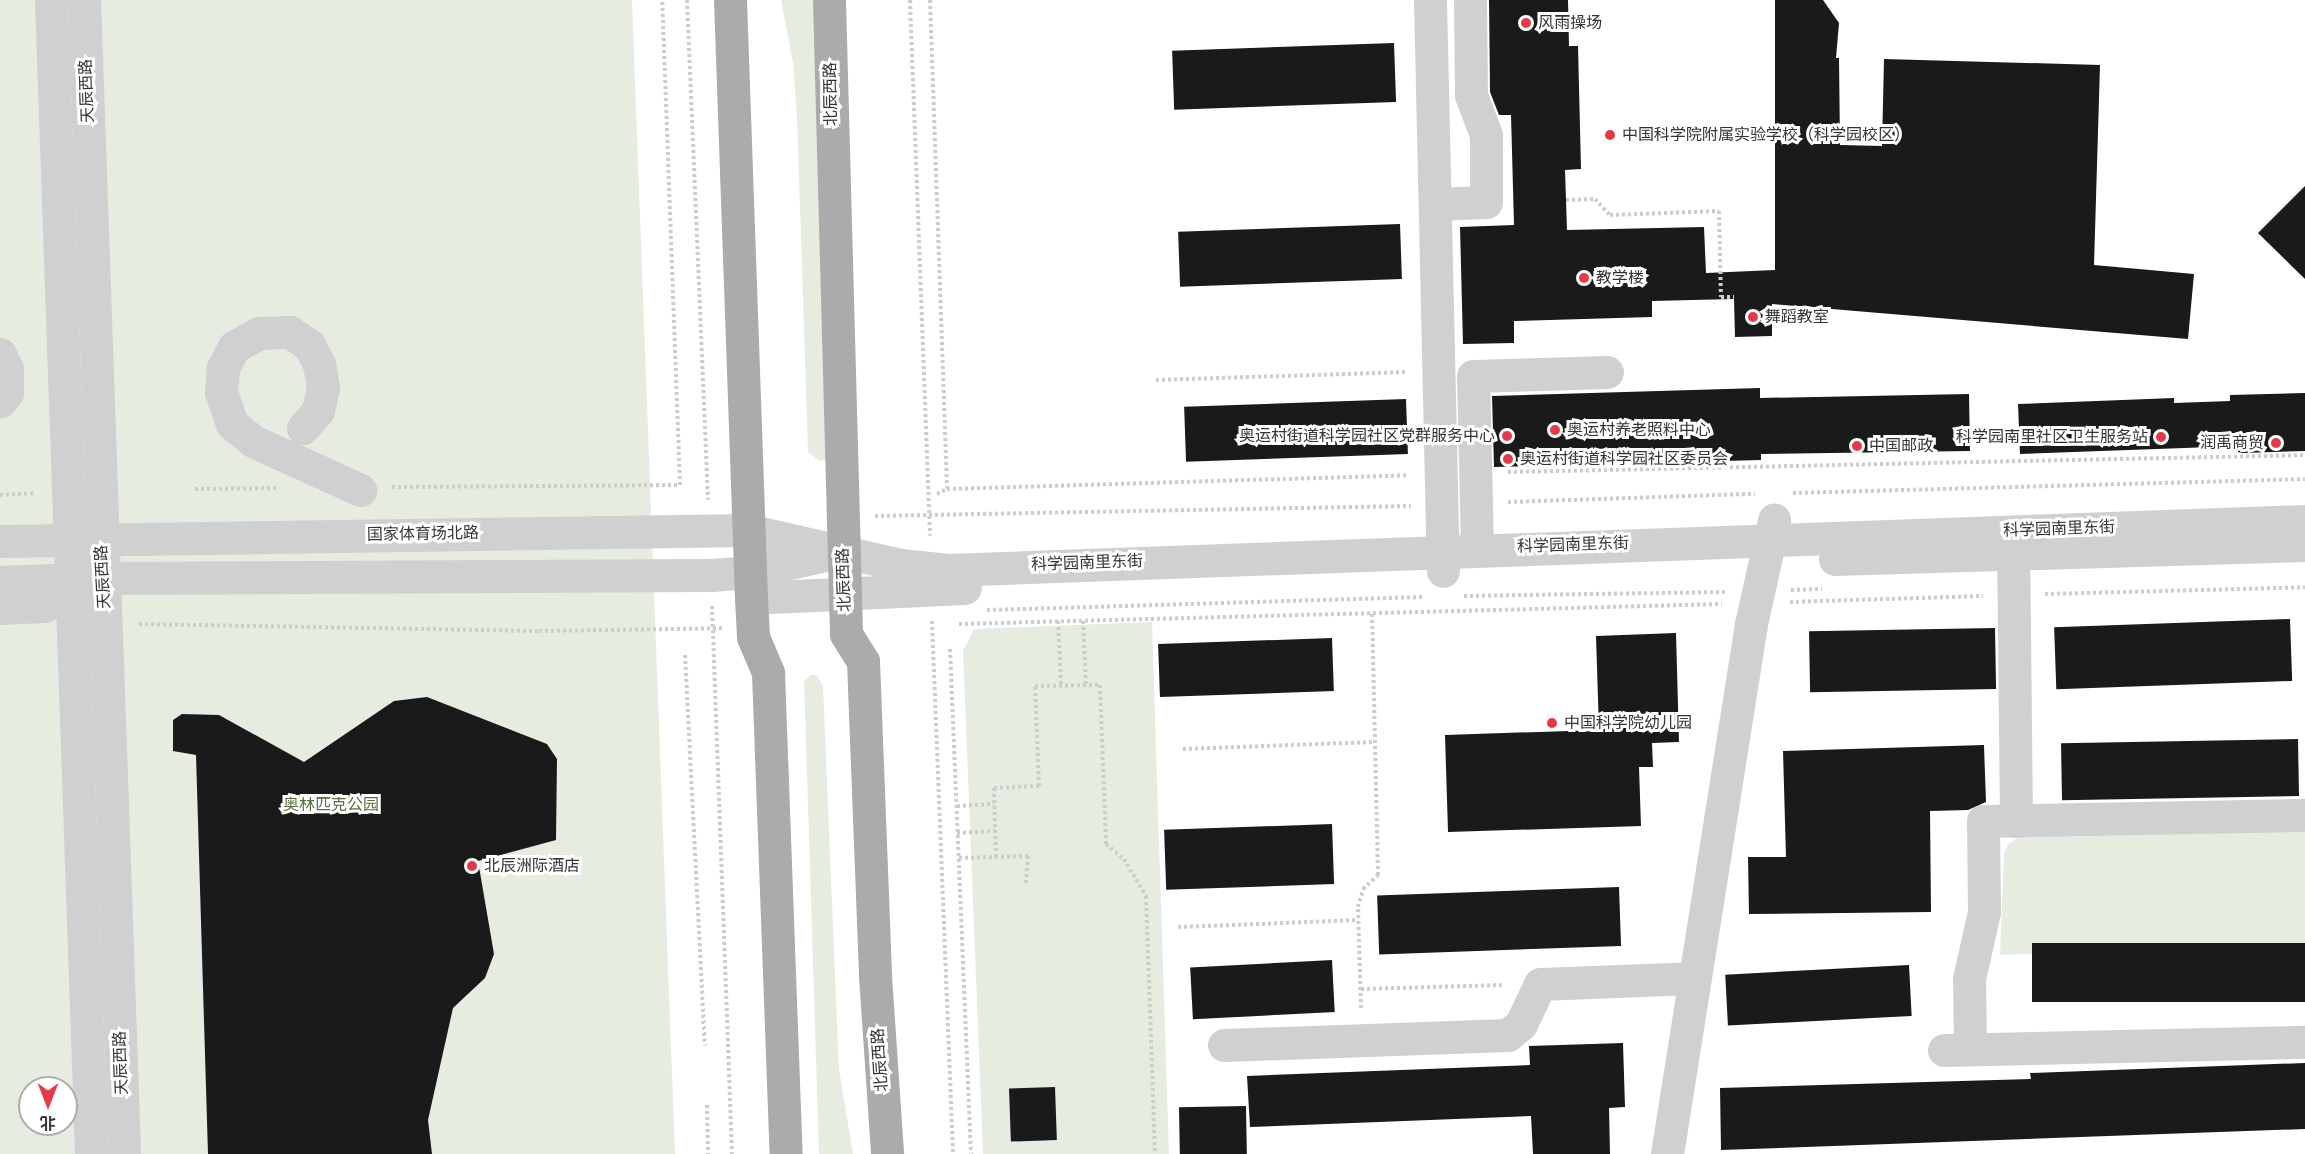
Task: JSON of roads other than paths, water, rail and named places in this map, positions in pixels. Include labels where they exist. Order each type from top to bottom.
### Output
[{"type":"main road","points":[[730,0],[753,637],[768,673],[786,1154]]},
{"type":"main road","name":"北辰西路","points":[[829,0],[844,595],[846,634],[863,661],[875,976],[887,1154]]},
{"type":"street","name":"天辰西路","points":[[51,0],[91,1154]]},
{"type":"street","name":"天辰西路","points":[[84,0],[124,1154]]},
{"type":"street","points":[[1430,0],[1443,558]]},
{"type":"street","points":[[1435,204],[1486,202],[1486,135],[1471,94],[1470,0]]},
{"type":"street","points":[[303,428],[318,411],[323,388],[319,364],[309,345],[290,332],[259,333],[234,347],[223,368],[221,392],[232,424],[253,441],[372,489]]},
{"type":"street","points":[[0,354],[7,369],[7,393],[0,401]]},
{"type":"street","points":[[1476,539],[1473,376],[1607,372]]},
{"type":"street","points":[[2013,533],[2305,503]]},
{"type":"street","name":"科学园南里东街","points":[[843,551],[901,565],[948,570],[1443,558],[1476,539],[1773,543],[2305,521]]},
{"type":"street","points":[[2013,533],[2305,545]]},
{"type":"street","points":[[2013,533],[2016,821]]},
{"type":"street","name":"国家体育场北路","points":[[0,541],[102,538],[750,562]]},
{"type":"street","points":[[750,562],[844,595],[1443,558],[1773,543],[1751,624],[1693,978],[1667,1154]]},
{"type":"street","points":[[0,582],[750,562],[843,551]]},
{"type":"street","points":[[0,608],[44,606],[70,579]]},
{"type":"street","points":[[2305,815],[1983,821],[1984,912],[1957,1049],[2305,1042]]},
{"type":"street","points":[[1224,1045],[1508,1035],[1521,1024],[1540,984],[1693,978]]},
{"type":"place","name":"风雨操场","points":[[1526,23]]},
{"type":"place","name":"中国科学院附属实验学校（科学园校区）","points":[[1610,135]]},
{"type":"place","name":"教学楼","points":[[1584,278]]},
{"type":"place","name":"舞蹈教室","points":[[1753,317]]},
{"type":"place","name":"奥运村养老照料中心","points":[[1555,430]]},
{"type":"place","name":"奥运村街道科学园社区党群服务中心","points":[[1507,436]]},
{"type":"place","name":"科学园南里社区卫生服务站","points":[[2161,437]]},
{"type":"place","name":"润禹商贸","points":[[2276,443]]},
{"type":"place","name":"中国邮政","points":[[1857,446]]},
{"type":"place","name":"奥运村街道科学园社区委员会","points":[[1508,459]]},
{"type":"place","name":"中国科学院幼儿园","points":[[1552,723]]},
{"type":"place","name":"北辰洲际酒店","points":[[472,866]]},
{"type":"park label","name":"奥林匹克公园","points":[[331,805]]}]
